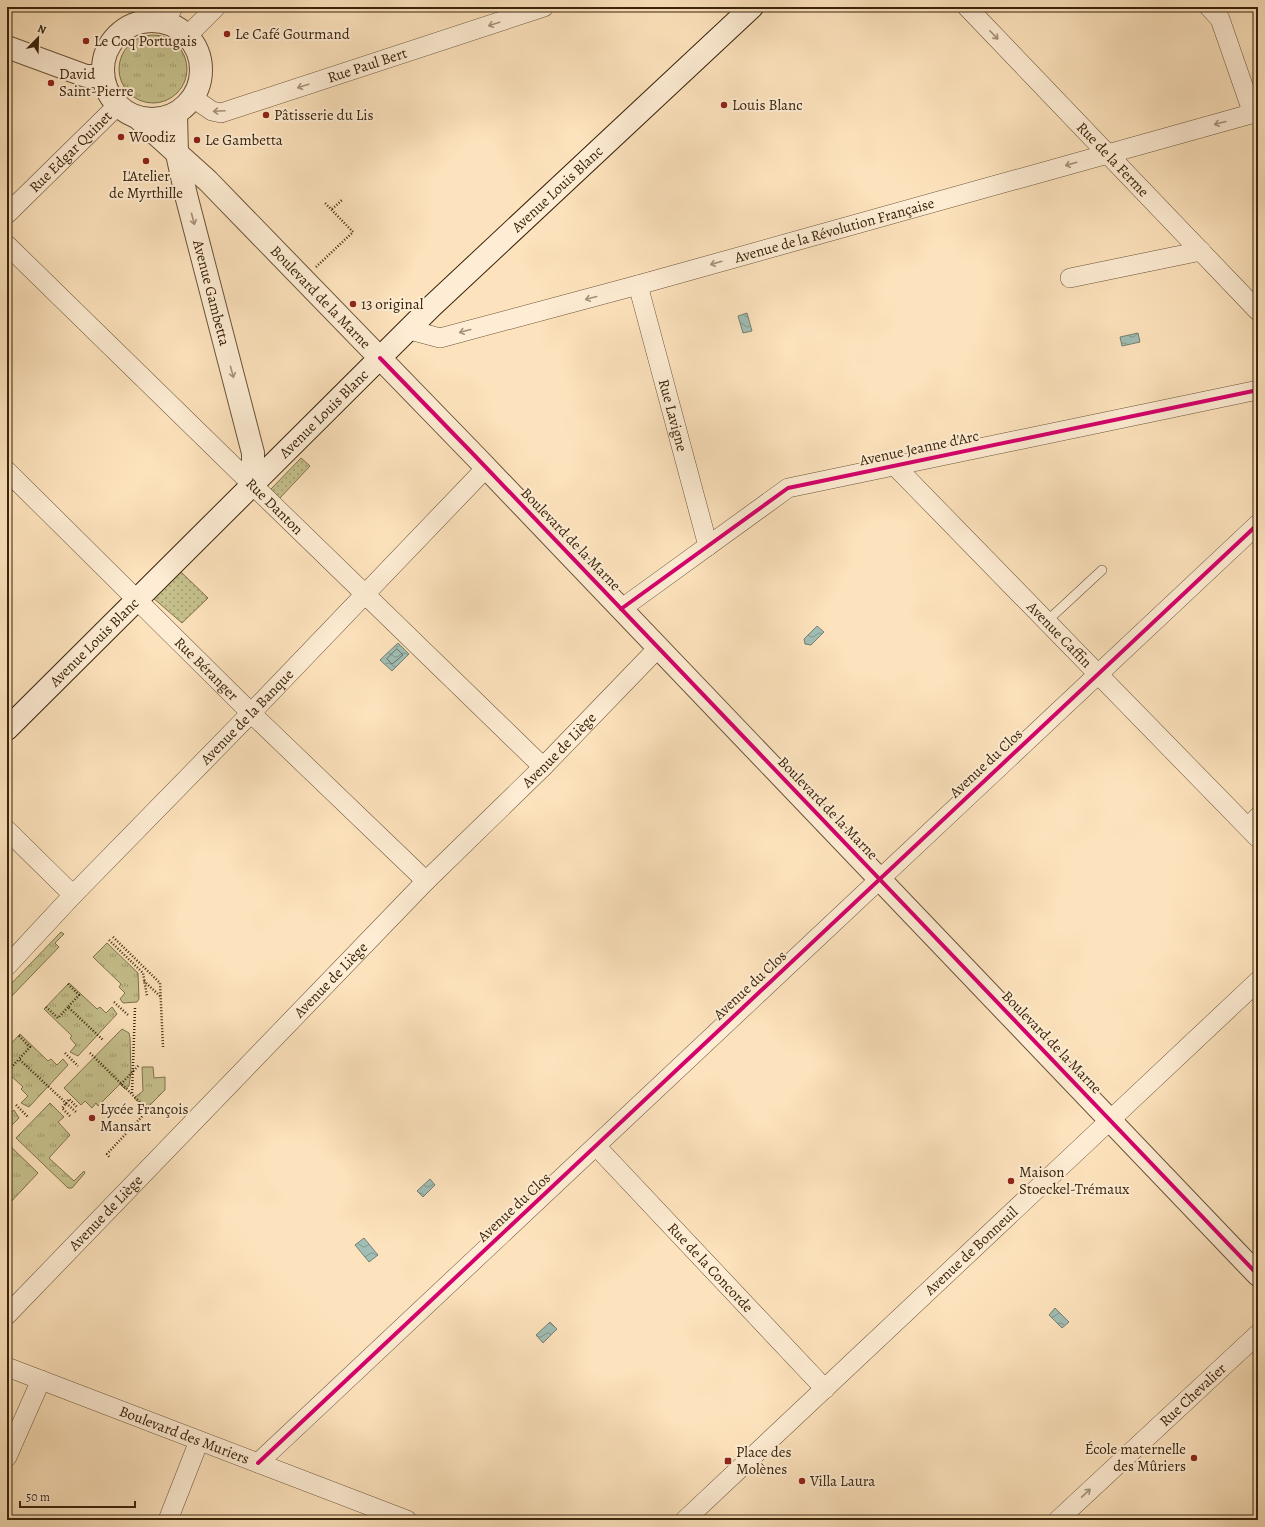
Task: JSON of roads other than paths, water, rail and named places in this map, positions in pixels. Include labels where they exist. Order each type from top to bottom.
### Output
[{"type":"street","points":[[188,35],[216,7]]},
{"type":"street","name":"Rue Paul Bert","points":[[193,98],[212,112],[221,113],[544,7]]},
{"type":"street","name":"Avenue Louis Blanc","points":[[7,729],[253,483],[410,330],[437,301],[752,7]]},
{"type":"street","name":"Rue de la Ferme","points":[[967,7],[1258,311]]},
{"type":"street","points":[[1209,7],[1220,19],[1255,113]]},
{"type":"street","points":[[138,118],[154,120],[176,114],[193,98],[200,86],[202,72],[201,59],[196,46],[169,14],[140,14],[130,25],[120,32],[111,41],[106,52],[102,64],[102,76],[108,92],[117,106],[138,118],[178,154]]},
{"type":"street","points":[[7,47],[81,74],[102,76]]},
{"type":"street","name":"Rue Edgar Quinet","points":[[7,214],[117,106]]},
{"type":"street","name":"Avenue de la Révolution Française","points":[[410,330],[440,338],[638,285],[1255,113]]},
{"type":"street","name":"Avenue Gambetta","points":[[176,114],[178,154],[188,203],[253,453],[253,483]]},
{"type":"street","name":"Boulevard de la Marne","points":[[178,154],[208,181],[486,468],[1258,1275]]},
{"type":"street","name":"Rue Danton","points":[[7,246],[253,483],[365,596],[543,766]]},
{"type":"street","points":[[1070,278],[1201,251]]},
{"type":"street","name":"Rue Lavigne","points":[[638,285],[708,546]]},
{"type":"street","name":"Avenue Jeanne d'Arc","points":[[620,609],[788,488],[1258,390]]},
{"type":"street","name":"Avenue Caffin","points":[[894,465],[1098,676],[1258,838]]},
{"type":"street","name":"Avenue de la Banque","points":[[7,966],[73,895],[252,713],[486,468]]},
{"type":"street","name":"Rue Béranger","points":[[7,471],[252,713],[426,881]]},
{"type":"street","name":"Avenue du Clos","points":[[258,1463],[1098,676],[1258,524]]},
{"type":"street","name":"Avenue de Liège","points":[[7,1315],[426,881],[543,766],[658,648]]},
{"type":"street","points":[[7,830],[73,895]]},
{"type":"street","name":"Avenue de Bonneuil","points":[[685,1520],[1258,981]]},
{"type":"street","name":"Rue de la Concorde","points":[[596,1146],[825,1389]]},
{"type":"street","name":"Rue Chevalier","points":[[1058,1520],[1258,1334]]},
{"type":"street","name":"Boulevard des Muriers","points":[[7,1367],[407,1520]]},
{"type":"street","points":[[7,1457],[41,1380]]},
{"type":"street","points":[[168,1520],[199,1441]]},
{"type":"lane","points":[[1046,622],[1102,570]]},
{"type":"lane","points":[[1244,824],[1258,810]]},
{"type":"water","points":[[747,313],[752,331],[743,333],[738,316]]},
{"type":"water","points":[[1138,333],[1140,342],[1122,346],[1120,337]]},
{"type":"water","points":[[817,626],[824,632],[811,645],[805,644],[804,639]]},
{"type":"water","points":[[398,643],[409,654],[392,671],[380,660]]},
{"type":"water","points":[[430,1179],[435,1185],[423,1197],[417,1191]]},
{"type":"water","points":[[364,1238],[378,1255],[369,1262],[355,1245]]},
{"type":"water","points":[[1055,1308],[1069,1322],[1062,1328],[1049,1315]]},
{"type":"water","points":[[550,1322],[557,1329],[543,1343],[536,1335]]},
{"type":"place","name":"Le Café Gourmand","points":[[227,34]]},
{"type":"place","name":"Le Coq Portugais","points":[[86,41]]},
{"type":"place","name":"David Saint-Pierre","points":[[51,83]]},
{"type":"place","name":"Louis Blanc","points":[[724,105]]},
{"type":"place","name":"Pâtisserie du Lis","points":[[266,115]]},
{"type":"place","name":"Woodiz","points":[[121,137]]},
{"type":"place","name":"Le Gambetta","points":[[197,140]]},
{"type":"place","name":"L'Atelier de Myrthille","points":[[146,161]]},
{"type":"place","name":"13 original","points":[[353,304]]},
{"type":"place","name":"Lycée François Mansart","points":[[92,1118]]},
{"type":"place","name":"Maison Stoeckel-Trémaux","points":[[1011,1181]]},
{"type":"place","name":"École maternelle des Mûriers","points":[[1194,1458]]},
{"type":"place","name":"Place des Molènes","points":[[728,1461]]},
{"type":"place","name":"Villa Laura","points":[[802,1481]]}]
